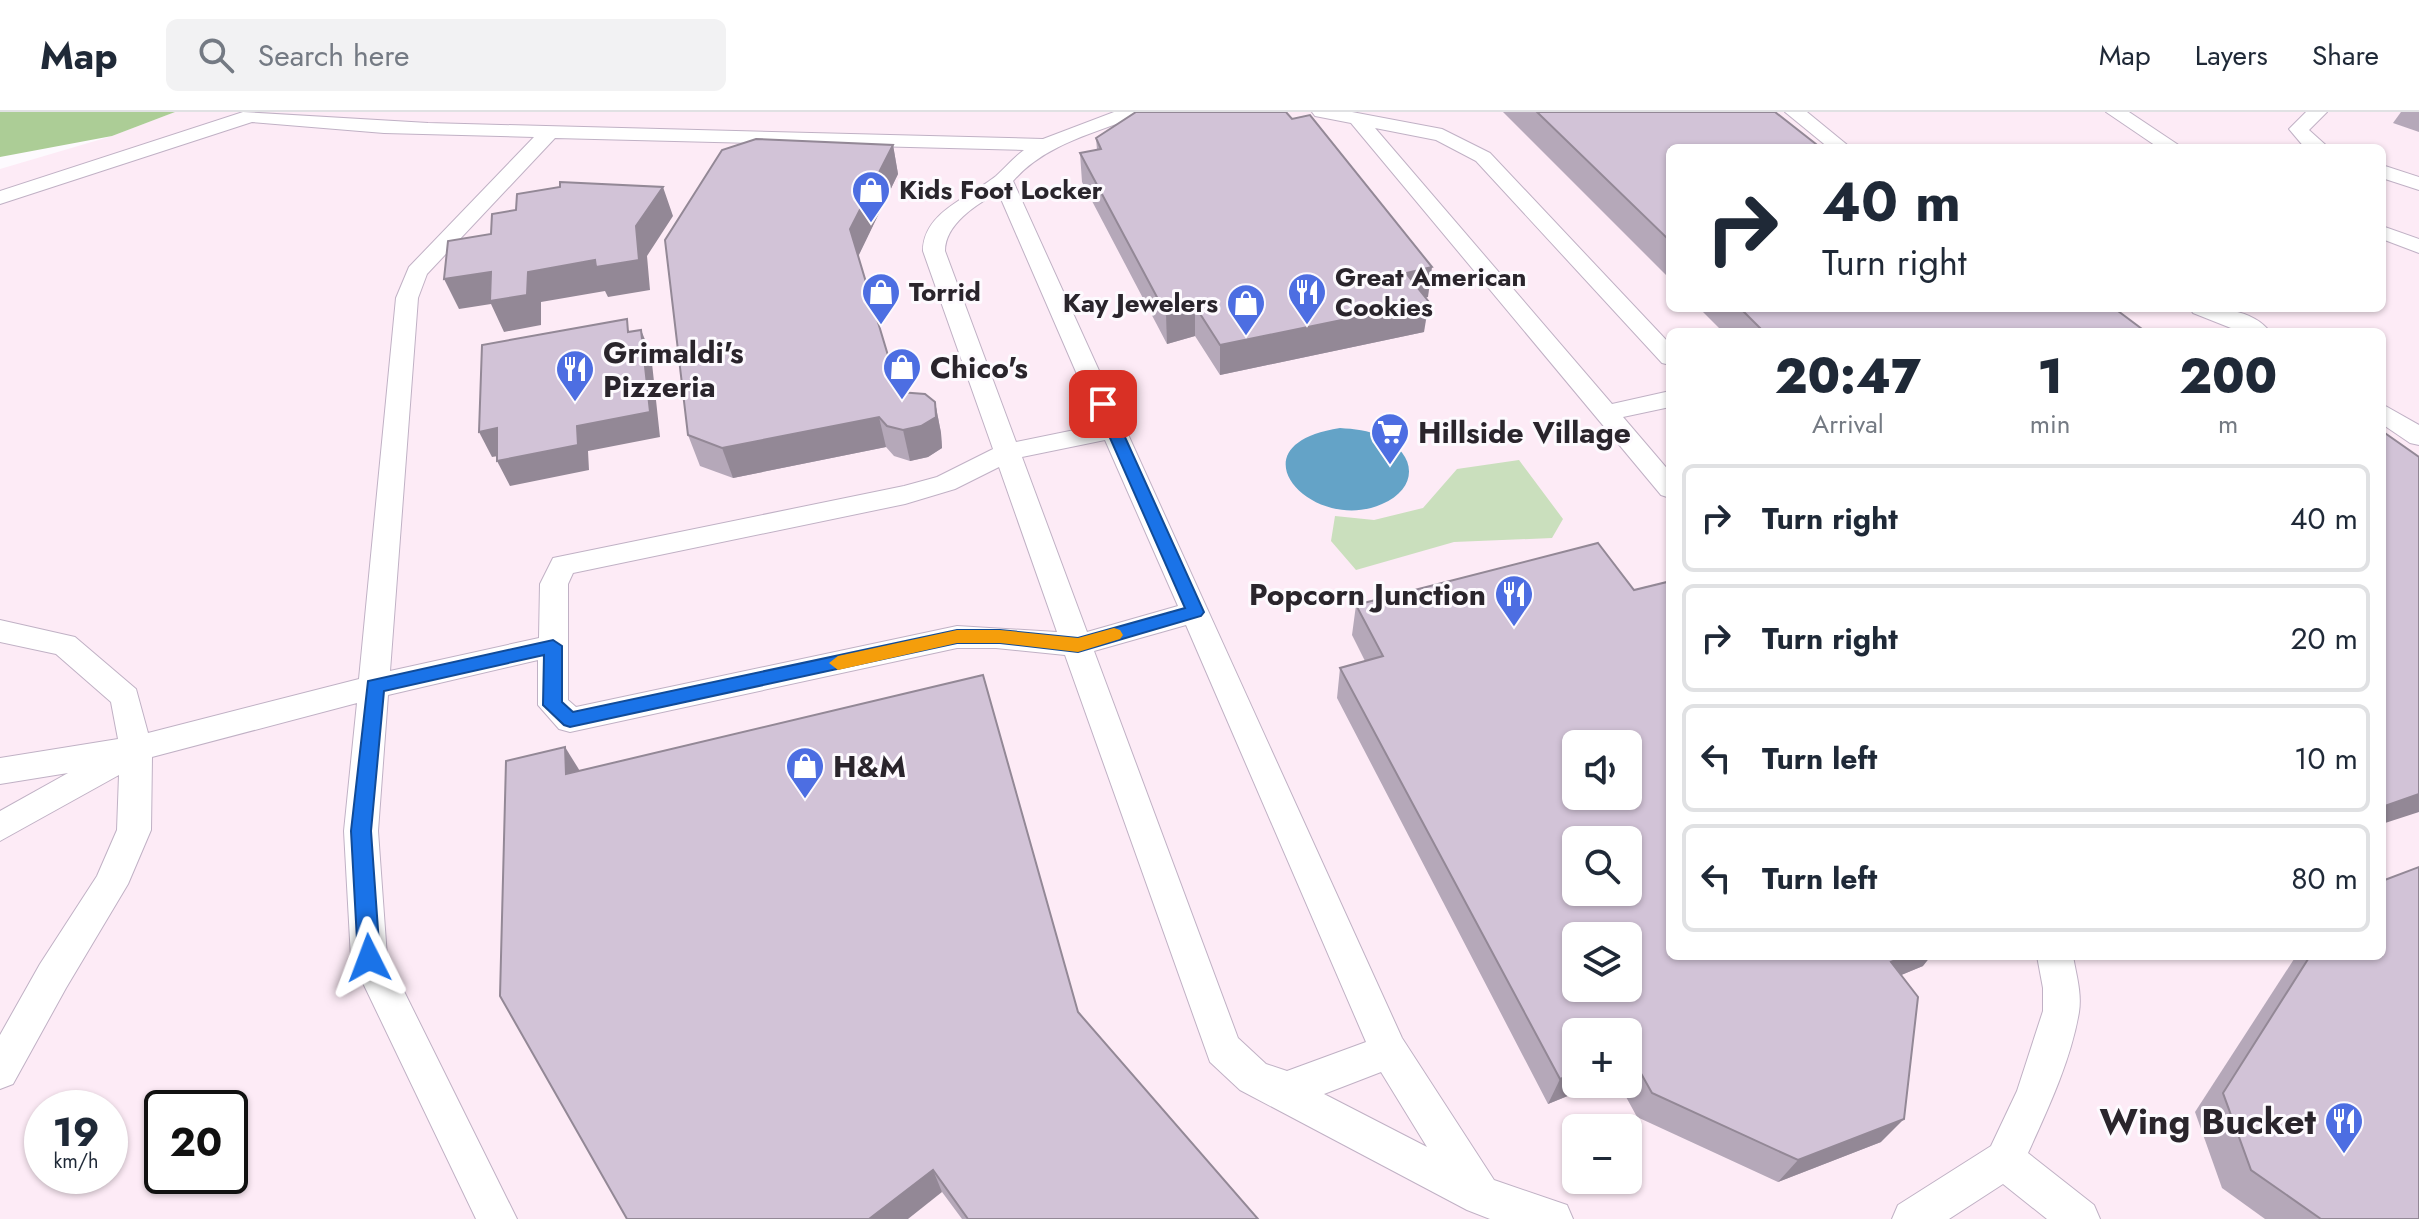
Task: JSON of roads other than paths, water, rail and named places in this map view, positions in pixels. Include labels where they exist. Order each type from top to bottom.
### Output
[{"type":"lane","points":[[715,135],[730,112]]},
{"type":"lane","points":[[1131,112],[1045,145],[1008,171],[1003,180],[973,198],[944,224],[934,237],[934,251],[1223,1049],[1253,1077],[1481,1196],[1553,1219]]},
{"type":"lane","points":[[1322,112],[1442,135],[1483,157],[1666,354]]},
{"type":"lane","points":[[1795,112],[1836,144]]},
{"type":"lane","points":[[2116,112],[2167,144]]},
{"type":"lane","points":[[2312,144],[2299,129],[2317,112]]},
{"type":"lane","points":[[0,198],[258,114],[298,122],[550,132],[1045,145]]},
{"type":"lane","points":[[1359,121],[1666,484]]},
{"type":"lane","points":[[497,1219],[369,958],[361,831],[407,298],[417,272],[550,132]]},
{"type":"lane","points":[[2386,172],[2419,184]]},
{"type":"lane","points":[[1003,180],[1389,1051],[1481,1196]]},
{"type":"lane","points":[[2386,234],[2419,246]]},
{"type":"lane","points":[[2213,312],[2251,328]]},
{"type":"lane","points":[[1605,413],[1666,400]]},
{"type":"lane","points":[[2386,415],[2419,437]]},
{"type":"lane","points":[[1114,430],[1007,452],[946,483],[905,495],[563,565],[554,584],[553,705],[570,720],[957,637],[1000,637],[1078,645],[1195,612]]},
{"type":"lane","points":[[0,631],[65,645],[83,660],[125,697],[136,749],[134,830],[111,884],[53,976],[0,1071]]},
{"type":"lane","points":[[0,771],[136,749],[375,686],[553,646]]},
{"type":"lane","points":[[0,827],[136,749]]},
{"type":"lane","points":[[1912,1219],[2005,1160],[2035,1095],[2061,1011],[2056,960]]},
{"type":"lane","points":[[1253,1077],[1287,1090],[1389,1051]]},
{"type":"lane","points":[[2005,1160],[2080,1219]]},
{"type":"water","points":[[1340,428],[1361,430],[1394,444],[1407,461],[1409,471],[1403,489],[1382,504],[1356,510],[1331,508],[1309,498],[1293,484],[1286,468],[1290,451],[1307,437]]},
{"type":"place","name":"Kids Foot Locker","points":[[871,224]]},
{"type":"place","name":"Torrid","points":[[881,326]]},
{"type":"place","name":"Great American Cookies","points":[[1307,326]]},
{"type":"place","name":"Kay Jewelers","points":[[1246,337]]},
{"type":"place","name":"Chico's","points":[[902,401]]},
{"type":"place","name":"Grimaldi's Pizzeria","points":[[575,403]]},
{"type":"place","name":"Hillside Village","points":[[1390,466]]},
{"type":"place","name":"Popcorn Junction","points":[[1514,628]]},
{"type":"place","name":"H&M","points":[[805,800]]},
{"type":"place","name":"Wing Bucket","points":[[2344,1155]]}]
